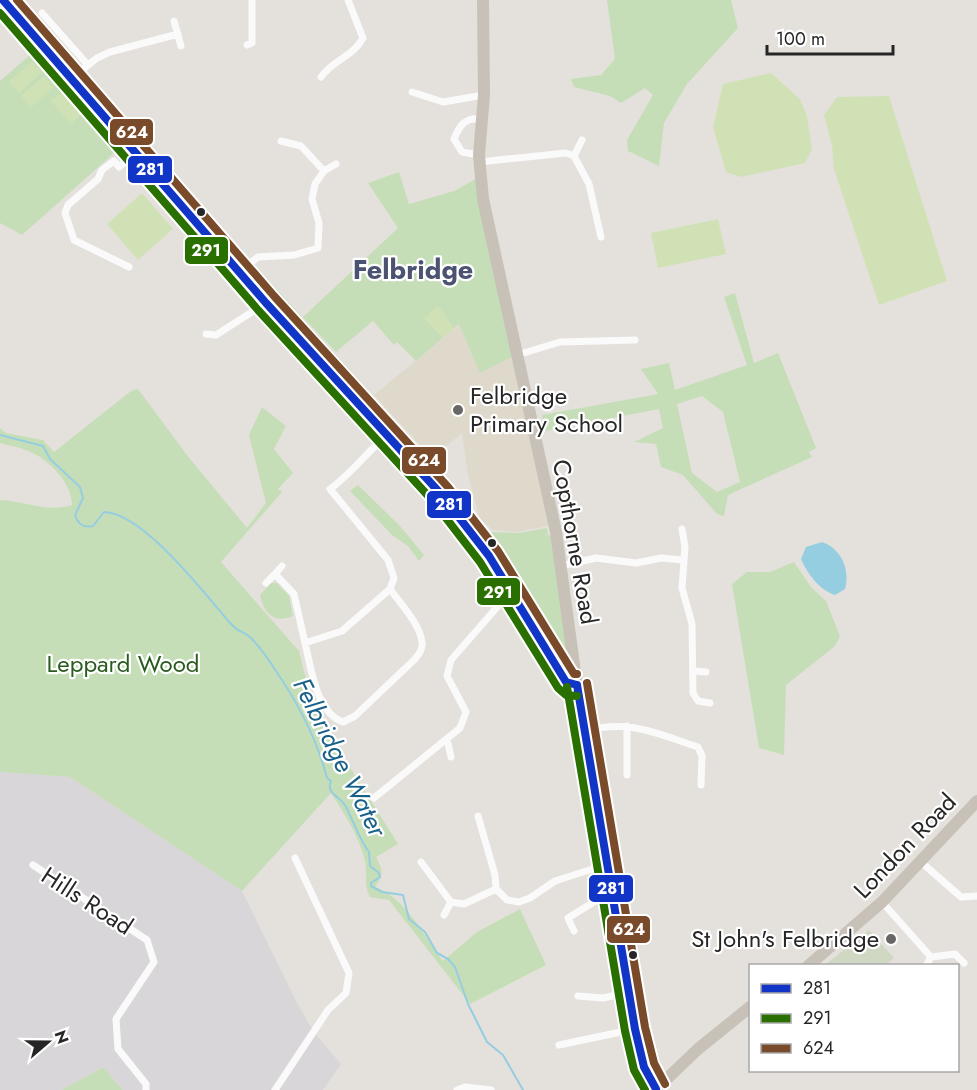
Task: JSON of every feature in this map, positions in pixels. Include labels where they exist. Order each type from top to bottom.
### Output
[{"type":"highway","name":"Copthorne Road","points":[[483,0],[484,95],[479,159],[483,199],[561,566],[584,731],[635,1029],[644,1067],[655,1089]]},
{"type":"highway","name":"London Road","points":[[810,964],[882,902],[977,801]]},
{"type":"highway","points":[[655,1089],[698,1048],[749,1008]]},
{"type":"street","points":[[3,0],[266,303],[446,500],[512,590],[566,682],[570,685],[577,685]]},
{"type":"street","points":[[247,45],[252,43],[252,0]]},
{"type":"street","points":[[321,77],[331,64],[356,51],[363,38],[348,0]]},
{"type":"street","points":[[42,13],[88,65]]},
{"type":"street","points":[[174,21],[181,46]]},
{"type":"street","points":[[71,79],[88,65],[110,52],[178,34]]},
{"type":"street","points":[[412,92],[443,102],[484,95]]},
{"type":"street","points":[[482,119],[472,118],[460,124],[454,139],[462,152],[479,159],[566,153],[574,156],[589,184],[601,237]]},
{"type":"street","points":[[574,156],[582,140]]},
{"type":"street","points":[[280,141],[301,146],[324,171]]},
{"type":"street","points":[[129,267],[74,240],[65,213],[68,205],[98,179],[102,170],[114,161],[122,170],[135,153]]},
{"type":"street","points":[[240,271],[258,257],[294,255],[318,248],[319,223],[312,199],[315,184],[324,171],[336,164]]},
{"type":"street","points":[[206,334],[216,335],[266,303]]},
{"type":"street","points":[[516,355],[560,342],[635,340]]},
{"type":"street","points":[[305,643],[342,631],[390,589],[394,578],[388,560],[330,489],[349,475],[370,450],[387,435]]},
{"type":"street","points":[[682,529],[685,547],[682,588],[692,624],[694,698],[710,703]]},
{"type":"street","points":[[561,566],[596,558],[636,563],[661,558],[683,561]]},
{"type":"street","points":[[266,584],[282,566]]},
{"type":"street","points":[[275,574],[294,594],[318,693],[335,719],[343,722],[355,716],[415,659],[422,649],[422,641],[416,627],[390,589]]},
{"type":"street","points":[[374,798],[460,728],[466,712],[447,676],[451,660],[512,590]]},
{"type":"street","points":[[694,671],[706,672]]},
{"type":"street","points":[[584,731],[609,725],[627,726],[660,733],[698,747],[701,750],[701,785]]},
{"type":"street","points":[[627,726],[627,775]]},
{"type":"street","points":[[447,739],[452,757]]},
{"type":"street","points":[[478,816],[495,874],[496,889],[507,900],[519,902],[530,898],[555,881],[608,864]]},
{"type":"street","points":[[275,1090],[328,1010],[346,993],[350,980],[349,973],[295,858]]},
{"type":"street","points":[[421,862],[451,902],[464,904],[496,889]]},
{"type":"street","points":[[921,862],[961,897],[977,896]]},
{"type":"street","name":"Hills Road","points":[[33,865],[147,940],[154,962],[116,1019],[118,1050],[146,1084],[146,1090]]},
{"type":"street","points":[[574,931],[568,918],[597,900],[613,895]]},
{"type":"street","points":[[444,915],[451,902]]},
{"type":"street","points":[[882,902],[930,957]]},
{"type":"street","points":[[930,957],[955,954],[964,963]]},
{"type":"street","points":[[927,964],[930,957]]},
{"type":"street","points":[[578,996],[603,998],[630,992]]},
{"type":"street","points":[[559,1045],[635,1029]]},
{"type":"street","points":[[457,1090],[465,1087],[491,1090]]},
{"type":"shaded area","name":"Felbridge Primary School","points":[[503,289],[554,525],[516,532],[493,530],[479,518],[468,474],[462,433],[432,458],[374,395]]},
{"type":"shaded area","points":[[0,772],[70,777],[242,891],[313,1031],[341,1064],[323,1090],[123,1090],[103,1067],[62,1090],[0,1090]]},
{"type":"green space","points":[[8,0],[16,0],[431,460],[473,515],[469,518],[443,485],[411,451],[407,451]]},
{"type":"green space","points":[[607,0],[731,0],[738,28],[687,84],[664,123],[659,166],[628,151],[627,140],[653,95],[645,88],[621,103],[610,96],[574,87],[571,79],[601,75],[615,59]]},
{"type":"green space","points":[[38,48],[122,146],[22,235],[0,223],[0,81]]},
{"type":"green space","points":[[32,62],[42,72],[19,93],[9,82]]},
{"type":"green space","points":[[771,73],[800,99],[807,116],[812,149],[805,163],[741,177],[726,172],[713,127],[723,84]]},
{"type":"green space","points":[[44,76],[53,87],[31,107],[21,96]]},
{"type":"green space","points":[[62,92],[81,114],[71,124],[51,101]]},
{"type":"green space","points":[[889,96],[947,281],[879,305],[834,169],[832,146],[824,115],[837,97]]},
{"type":"green space","points":[[399,172],[409,204],[454,191],[481,176],[516,355],[480,373],[459,324],[416,361],[397,342],[394,345],[373,321],[336,352],[303,317],[398,228],[368,183]]},
{"type":"green space","points":[[142,193],[173,229],[138,260],[107,224]]},
{"type":"green space","points":[[718,219],[726,254],[658,268],[651,233]]},
{"type":"green space","points":[[735,293],[754,363],[778,353],[816,448],[809,452],[812,457],[728,495],[724,516],[717,514],[683,475],[661,467],[656,444],[634,442],[663,428],[659,409],[545,431],[542,415],[658,394],[641,369],[669,363],[675,390],[747,365],[724,297]],"holes":[[[702,396],[723,412],[740,482],[717,492],[692,473],[677,404]]]},
{"type":"green space","points":[[438,306],[454,328],[443,338],[424,318]]},
{"type":"green space","name":"Leppard Wood","points":[[138,389],[187,455],[247,528],[266,503],[249,435],[262,407],[286,426],[274,449],[293,473],[278,489],[282,492],[221,562],[299,651],[313,708],[398,844],[376,857],[382,872],[375,887],[386,892],[405,909],[443,961],[477,932],[520,909],[546,965],[470,1004],[389,900],[370,897],[365,861],[359,843],[331,793],[242,891],[70,777],[0,772],[0,500],[54,508],[72,505],[68,488],[58,473],[36,455],[22,448],[0,443],[0,428],[6,433],[43,440],[54,452],[131,391]]},
{"type":"green space","points":[[358,485],[400,526],[424,555],[419,561],[408,546],[392,535],[350,491]]},
{"type":"green space","points":[[474,517],[490,532],[519,533],[547,528],[548,535],[551,536],[571,669],[569,672],[564,670],[532,615],[470,520]]},
{"type":"green space","points":[[794,562],[811,587],[826,601],[840,636],[835,646],[786,685],[784,755],[759,748],[732,584],[747,572],[770,572]]},
{"type":"green space","points":[[271,583],[277,583],[289,596],[293,616],[280,619],[267,612],[260,595]]},
{"type":"green space","points":[[869,930],[894,958],[888,964],[826,964]]},
{"type":"green space","points":[[103,1067],[123,1090],[62,1090]]},
{"type":"water","points":[[822,542],[835,550],[845,568],[845,589],[835,595],[829,593],[814,580],[801,559],[806,547]]},
{"type":"waterway","name":"Felbridge Water","points":[[0,435],[43,446],[50,459],[80,487],[83,498],[75,515],[80,523],[87,527],[93,526],[104,512],[120,516],[137,526],[173,558],[234,627],[249,636],[261,649],[299,709],[318,750],[327,778],[331,781],[330,789],[346,807],[369,852],[370,866],[379,873],[380,877],[371,883],[371,886],[382,892],[403,895],[409,919],[425,932],[437,953],[448,959],[455,967],[468,1004],[487,1042],[503,1055],[523,1090]]},
{"type":"transit line","name":"281","points":[[3,0],[266,303],[440,493],[489,556],[566,682],[577,685]]},
{"type":"transit line","name":"624","points":[[17,0],[274,296],[448,487],[498,551],[574,674],[577,674]]},
{"type":"transit line","name":"291","points":[[0,13],[258,310],[432,500],[480,562],[558,688],[566,695],[577,696]]},
{"type":"transit line","name":"624","points":[[587,683],[645,1027],[654,1063],[665,1084]]},
{"type":"transit line","name":"281","points":[[577,685],[635,1029],[644,1067],[656,1089]]},
{"type":"transit line","name":"291","points":[[567,687],[625,1031],[634,1070],[645,1090]]},
{"type":"place","name":"Felbridge Primary School","points":[[458,410]]},
{"type":"place","name":"St John's Felbridge","points":[[891,939]]},
{"type":"district","name":"Felbridge","points":[[413,270]]}]
